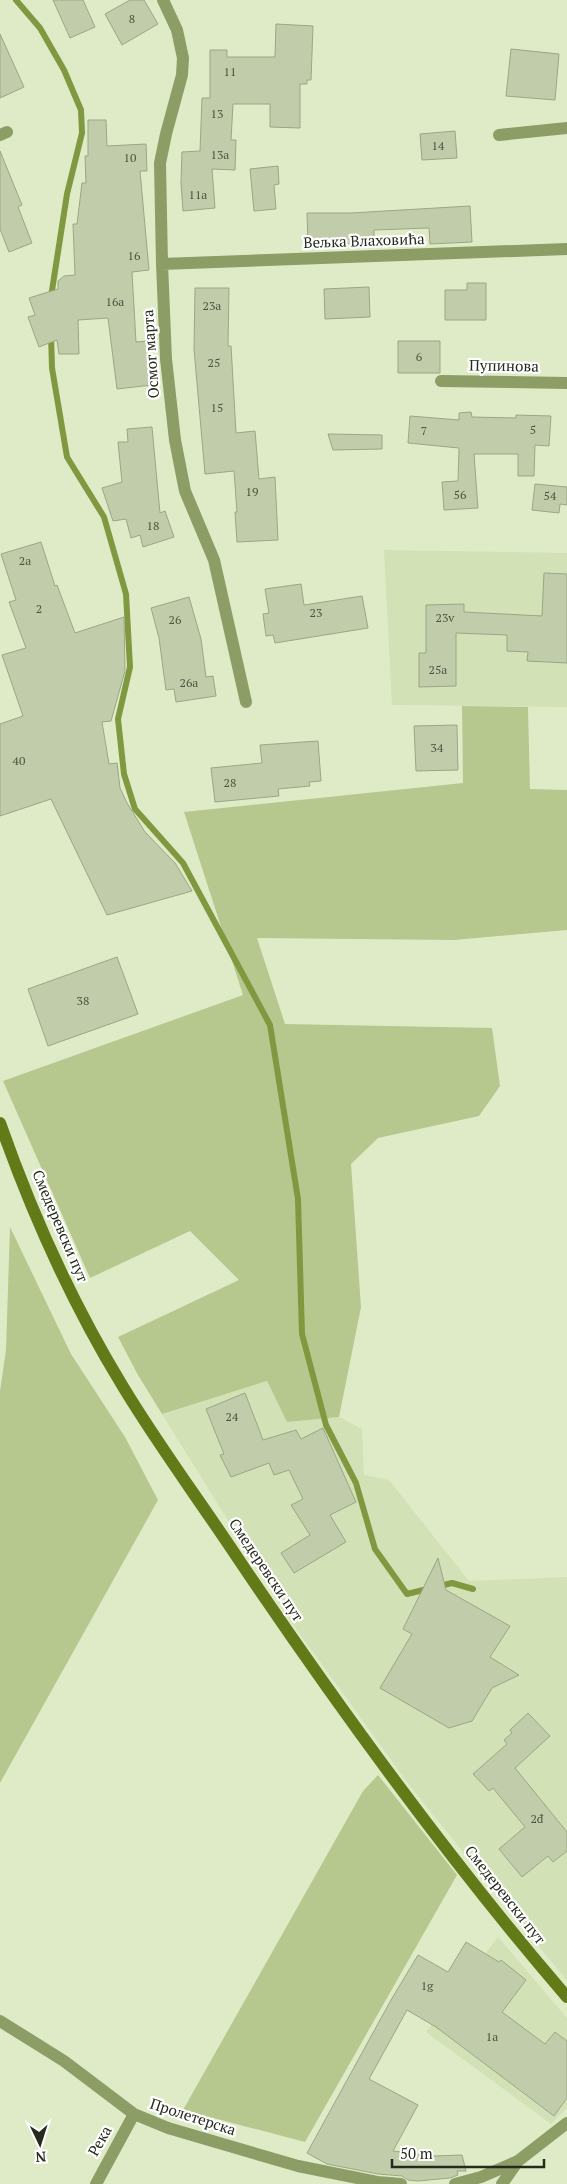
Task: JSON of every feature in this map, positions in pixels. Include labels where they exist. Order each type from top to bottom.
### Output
[{"type":"main road","name":"Смедеревски пут","points":[[0,1123],[65,1280],[123,1387],[284,1626],[391,1777],[521,1943],[567,1997]]},
{"type":"street","name":"Осмог марта","points":[[163,0],[177,30],[183,58],[182,75],[160,163],[166,359],[180,473],[185,491],[214,560],[246,702]]},
{"type":"street","points":[[499,135],[567,128]]},
{"type":"street","name":"Вељка Влаховића","points":[[162,264],[567,249]]},
{"type":"street","name":"Пупинова","points":[[441,381],[567,383]]},
{"type":"street","name":"Пролетерска","points":[[0,2021],[64,2061],[134,2114],[168,2128],[298,2166],[377,2182],[401,2184]]},
{"type":"street","name":"Река","points":[[96,2184],[134,2114]]},
{"type":"street","points":[[454,2184],[481,2177],[518,2161],[567,2123]]},
{"type":"street","points":[[502,2184],[518,2161]]},
{"type":"shaded area","points":[[384,550],[567,553],[567,707],[392,705]]},
{"type":"shaded area","points":[[462,706],[528,707],[530,789],[567,790],[567,930],[454,940],[257,938],[285,1024],[492,1028],[500,1086],[479,1116],[378,1138],[351,1164],[361,1307],[339,1417],[287,1422],[267,1381],[162,1414],[118,1337],[239,1280],[190,1231],[90,1278],[3,1081],[243,995],[184,812],[463,783]]},
{"type":"shaded area","points":[[10,1227],[71,1354],[125,1437],[158,1500],[0,1783],[0,1391],[6,1350]]},
{"type":"shaded area","points":[[267,1381],[287,1422],[339,1417],[362,1429],[364,1475],[389,1480],[469,1581],[567,1577],[567,1981],[410,1786],[289,1619],[162,1414]]},
{"type":"shaded area","points":[[378,1775],[457,1875],[305,2142],[183,2110],[363,1791]]},
{"type":"shaded area","points":[[498,1937],[567,2018],[567,2108],[551,2124],[426,2032]]},
{"type":"building","points":[[53,0],[83,0],[95,27],[70,38]]},
{"type":"building","points":[[130,0],[144,0],[158,24],[122,45],[105,14]]},
{"type":"building","points":[[276,24],[313,26],[311,80],[307,80],[307,84],[300,84],[300,128],[270,127],[270,104],[233,104],[231,140],[236,140],[235,170],[212,169],[215,208],[183,211],[181,183],[182,152],[200,151],[202,98],[210,98],[210,50],[227,50],[227,57],[275,57]]},
{"type":"building","points":[[0,34],[24,87],[0,98]]},
{"type":"building","points":[[511,49],[559,54],[555,100],[506,96]]},
{"type":"building","points":[[88,120],[106,120],[107,146],[146,144],[147,171],[140,171],[149,270],[132,272],[136,342],[147,341],[152,385],[117,389],[108,318],[78,320],[79,354],[59,354],[57,340],[39,347],[28,317],[35,315],[29,298],[58,289],[58,281],[64,276],[75,275],[73,224],[77,224],[82,183],[86,183],[85,156],[88,156]]},
{"type":"building","points":[[455,131],[457,158],[422,160],[420,134]]},
{"type":"building","points":[[0,151],[22,205],[18,207],[32,243],[9,252],[0,229]]},
{"type":"building","points":[[278,166],[279,184],[274,185],[276,209],[254,211],[250,169]]},
{"type":"building","points":[[470,206],[472,242],[430,244],[429,228],[374,230],[374,241],[352,242],[352,244],[308,245],[307,213],[351,213]]},
{"type":"building","points":[[467,283],[486,283],[486,320],[445,320],[445,290],[467,290]]},
{"type":"building","points":[[369,287],[370,317],[325,319],[324,289]]},
{"type":"building","points":[[195,288],[229,288],[228,346],[231,346],[236,433],[255,431],[259,479],[275,477],[278,540],[237,542],[234,471],[205,474],[194,349]]},
{"type":"building","points":[[398,341],[440,341],[440,373],[398,373]]},
{"type":"building","points":[[471,412],[472,417],[516,418],[516,415],[551,416],[549,446],[535,445],[534,476],[518,476],[518,454],[474,454],[478,508],[444,510],[442,482],[458,481],[459,448],[408,443],[410,416],[459,420],[459,413]]},
{"type":"building","points":[[152,427],[160,513],[165,511],[174,537],[143,547],[140,535],[131,538],[126,519],[113,521],[102,488],[122,482],[118,442],[128,442],[127,429]]},
{"type":"building","points":[[328,434],[382,435],[382,449],[333,450]]},
{"type":"building","points":[[535,484],[567,487],[567,505],[560,504],[559,513],[532,510]]},
{"type":"building","points":[[41,542],[55,586],[57,585],[75,633],[124,617],[125,671],[111,721],[102,722],[109,764],[117,763],[120,788],[127,803],[145,832],[175,863],[192,891],[107,915],[51,799],[0,816],[0,724],[23,716],[2,655],[26,648],[9,602],[16,600],[1,554]]},
{"type":"building","points":[[544,573],[567,574],[567,663],[527,661],[528,652],[507,651],[507,635],[456,633],[456,686],[419,687],[419,653],[426,653],[426,605],[464,604],[464,612],[542,616]]},
{"type":"building","points":[[301,584],[304,605],[362,596],[368,628],[275,643],[273,635],[266,636],[263,614],[269,613],[265,589]]},
{"type":"building","points":[[189,597],[201,639],[206,677],[213,676],[216,696],[176,702],[174,689],[166,690],[159,638],[151,608]]},
{"type":"building","points":[[457,725],[458,770],[416,771],[414,726]]},
{"type":"building","points":[[318,741],[321,781],[309,782],[310,786],[278,789],[279,796],[215,802],[211,768],[262,763],[260,745]]},
{"type":"building","points":[[117,957],[138,1014],[48,1046],[28,989]]},
{"type":"building","points":[[245,1393],[263,1440],[296,1430],[301,1439],[323,1428],[356,1502],[330,1515],[346,1542],[294,1573],[281,1553],[310,1535],[291,1505],[303,1499],[289,1470],[274,1475],[269,1463],[231,1477],[220,1455],[224,1454],[206,1409]]},
{"type":"building","points":[[438,1558],[446,1590],[510,1626],[490,1657],[519,1675],[492,1688],[472,1721],[449,1728],[380,1688],[412,1634],[403,1629]]},
{"type":"building","points":[[528,1713],[550,1736],[515,1768],[567,1832],[567,1851],[553,1862],[548,1856],[522,1877],[499,1849],[525,1827],[493,1788],[489,1791],[473,1774],[507,1744],[504,1740],[512,1733],[510,1730]]},
{"type":"building","points":[[466,1942],[499,1962],[501,1960],[526,1980],[502,2012],[545,2044],[555,2032],[567,2041],[567,2098],[554,2116],[436,2027],[407,2010],[369,2079],[418,2105],[393,2151],[434,2156],[462,2155],[466,2171],[457,2171],[458,2175],[450,2178],[408,2180],[402,2176],[378,2174],[327,2164],[307,2153],[391,2000],[418,1955],[448,1972]]},
{"type":"waterway","points":[[16,0],[40,28],[64,70],[81,110],[82,133],[67,194],[51,297]]},
{"type":"waterway","points":[[51,335],[52,368],[67,457],[104,517],[126,594],[130,667],[118,719],[124,774],[135,809],[183,863],[270,1025],[298,1199],[302,1334],[326,1425],[356,1483],[375,1549],[407,1594],[452,1583],[473,1589]]}]
